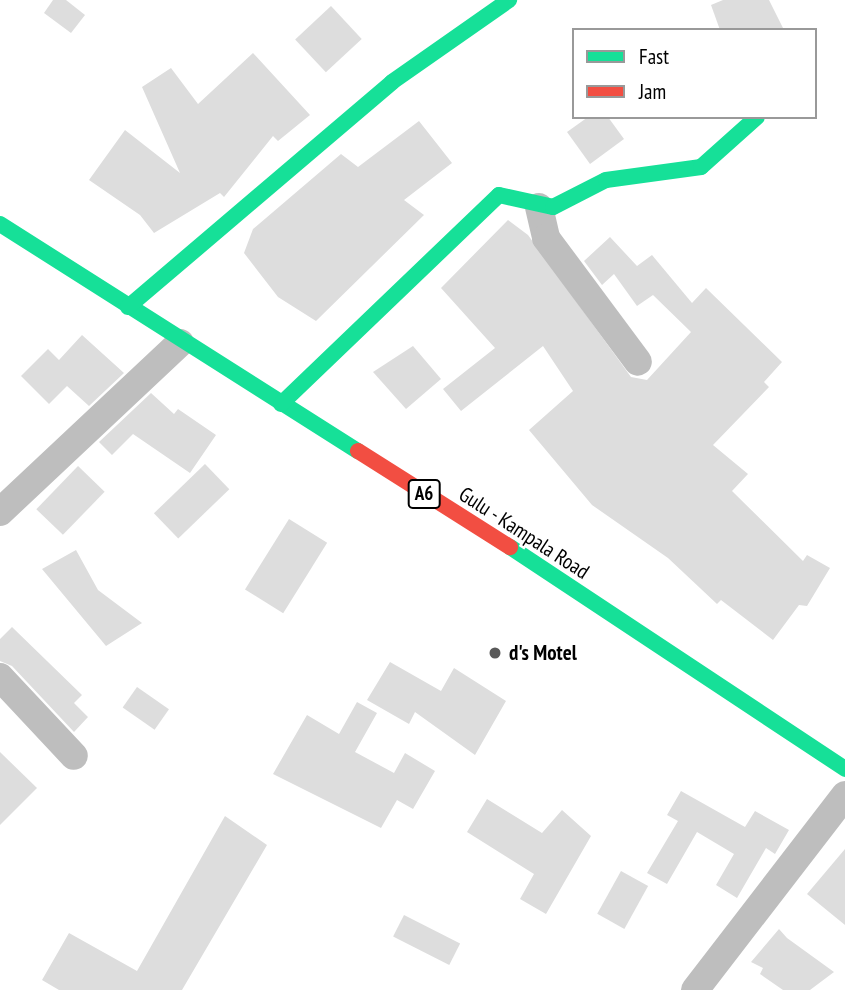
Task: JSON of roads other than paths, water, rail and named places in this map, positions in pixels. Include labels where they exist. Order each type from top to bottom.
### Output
[{"type":"street","points":[[128,307],[393,82],[509,0]]},
{"type":"street","points":[[281,404],[488,202],[508,194],[539,207],[566,202],[606,180],[701,167],[755,119]]},
{"type":"street","points":[[539,207],[546,238],[638,362]]},
{"type":"street","name":"Gulu - Kampala Road","points":[[0,224],[180,343],[281,404],[845,769]]},
{"type":"street","points":[[0,512],[180,343]]},
{"type":"street","points":[[0,677],[74,756]]},
{"type":"street","points":[[695,990],[845,794]]},
{"type":"place","name":"d's Motel","points":[[495,653]]}]
